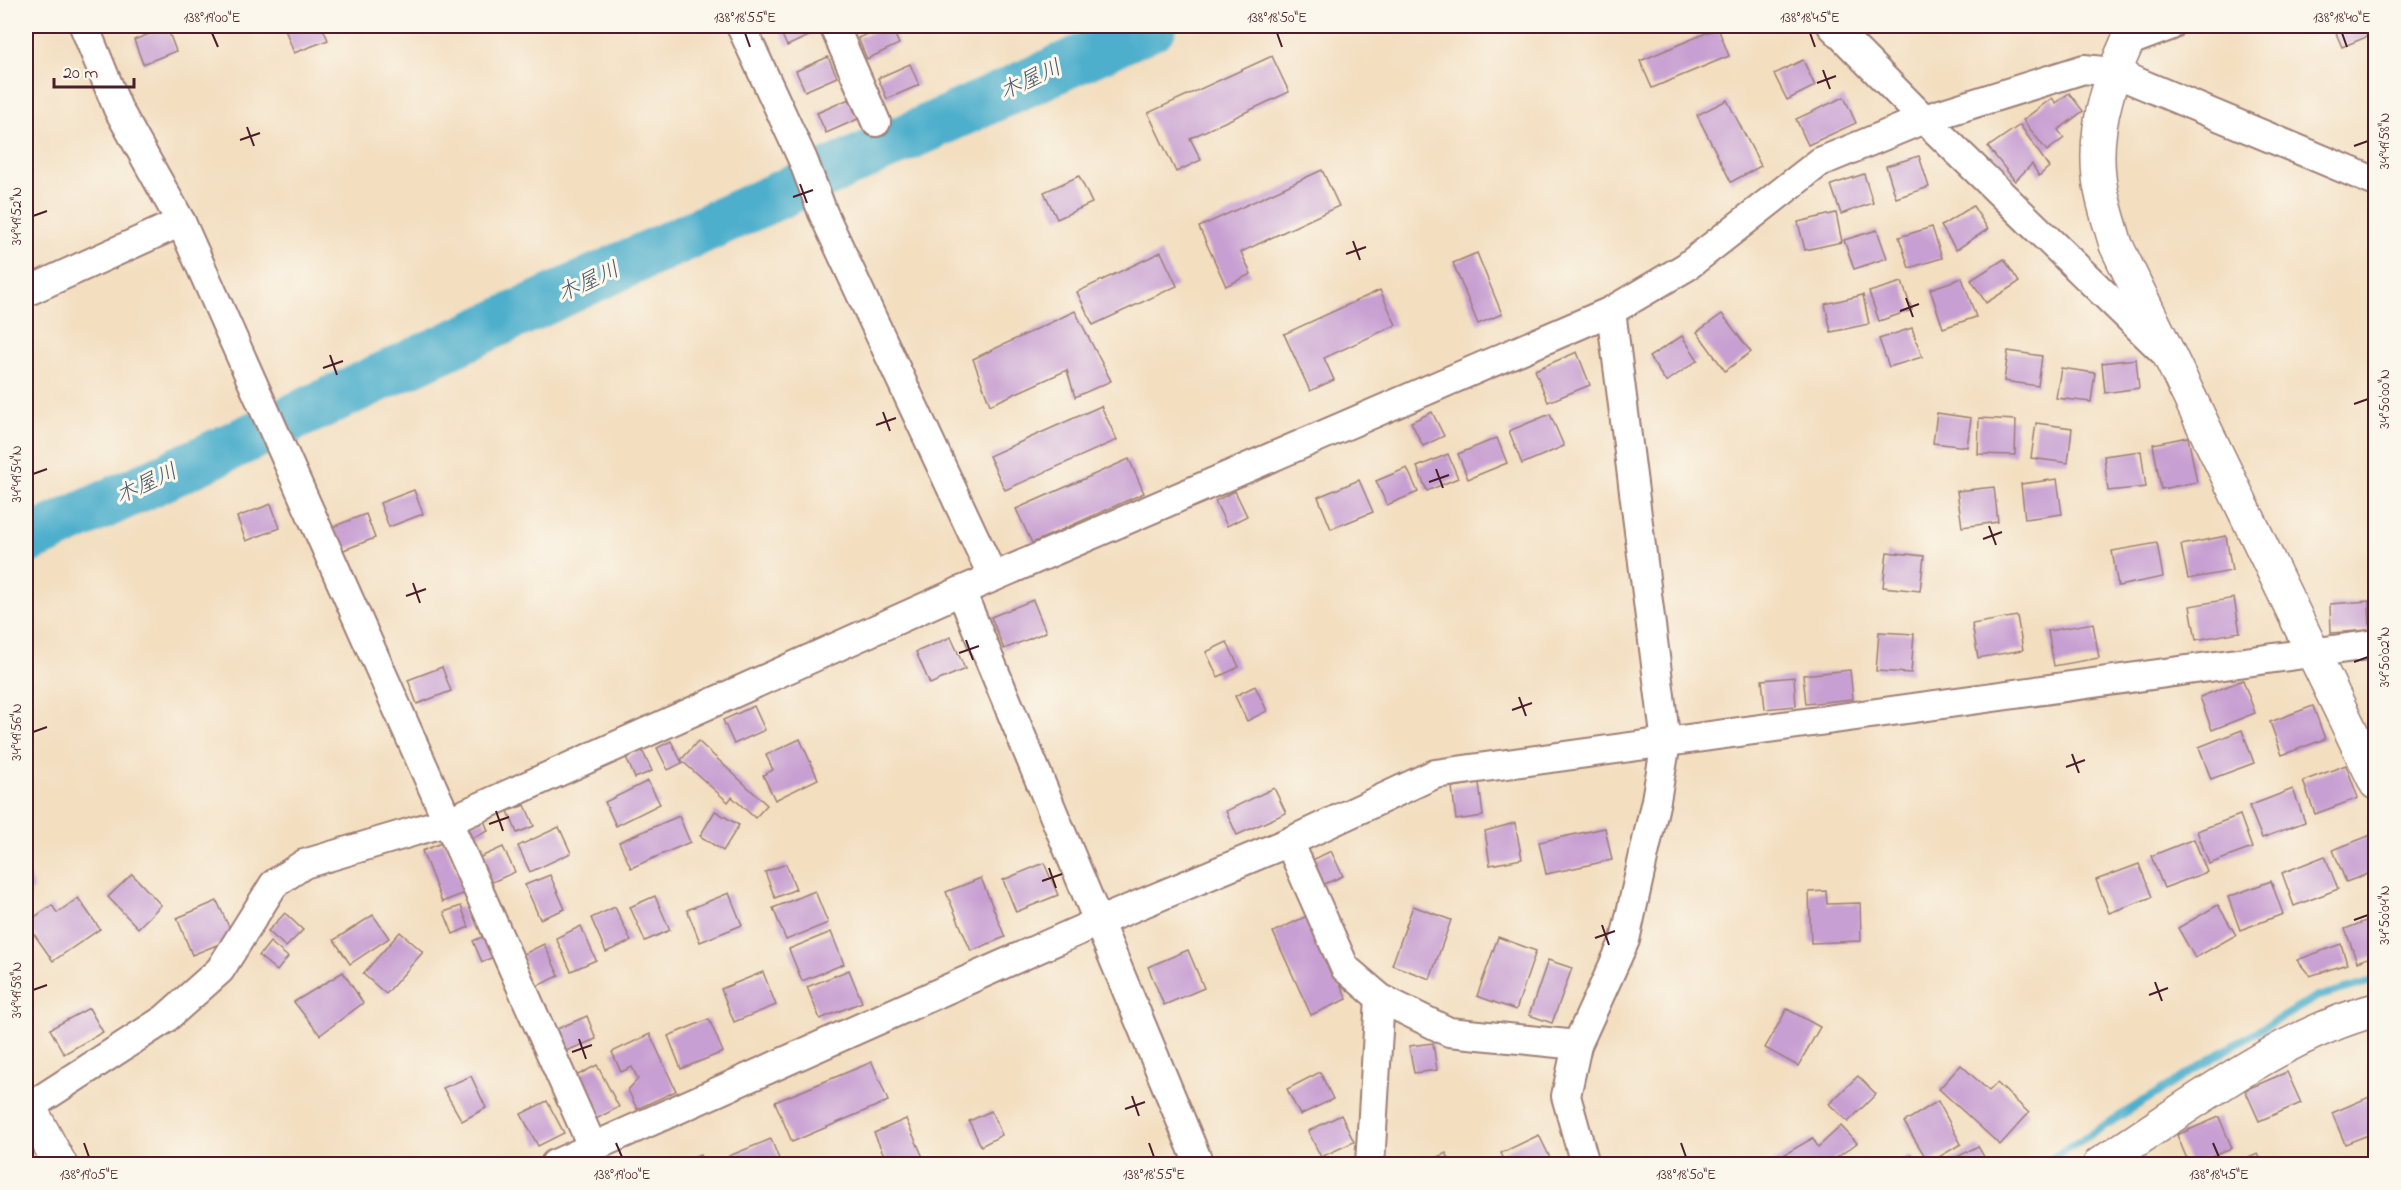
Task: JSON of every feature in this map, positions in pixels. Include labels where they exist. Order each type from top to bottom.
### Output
[{"type":"street","points":[[84,26],[118,109],[181,222],[282,454],[593,1148]]},
{"type":"street","points":[[741,26],[803,160],[823,213],[993,578]]},
{"type":"street","points":[[834,26],[876,122]]},
{"type":"street","points":[[1832,26],[1924,119],[2169,356]]},
{"type":"street","points":[[2170,26],[2131,34],[2113,72],[2098,131],[2099,178],[2116,245],[2376,783]]},
{"type":"street","points":[[60,1164],[27,1104],[165,1019],[220,970],[274,884],[304,864],[448,821],[961,591],[1611,311],[1686,267],[1820,162],[1924,119],[2084,69],[2113,72],[2376,182]]},
{"type":"street","points":[[26,292],[181,222]]},
{"type":"street","points":[[1585,1164],[1566,1096],[1577,1044],[1625,940],[1656,800],[1666,743],[1611,311]]},
{"type":"street","points":[[961,591],[1200,1164]]},
{"type":"street","points":[[555,1164],[1098,922],[1289,842],[1435,774],[2376,644]]},
{"type":"street","points":[[1289,842],[1345,968],[1380,998],[1449,1032],[1577,1044]]},
{"type":"street","points":[[1370,1164],[1380,998]]},
{"type":"street","points":[[2100,1164],[2274,1054],[2317,1032],[2376,1010]]},
{"type":"building","points":[[294,26],[322,26],[328,40],[294,53],[285,29]]},
{"type":"building","points":[[778,26],[817,26],[819,31],[787,46]]},
{"type":"building","points":[[891,26],[899,44],[867,59],[858,38]]},
{"type":"building","points":[[2333,26],[2376,26],[2376,33],[2342,47]]},
{"type":"building","points":[[167,27],[176,51],[143,64],[134,40]]},
{"type":"building","points":[[1718,28],[1729,56],[1652,88],[1640,61]]},
{"type":"building","points":[[1272,56],[1289,92],[1190,138],[1201,160],[1176,172],[1148,113]]},
{"type":"building","points":[[828,57],[837,77],[805,91],[796,71]]},
{"type":"building","points":[[1803,60],[1815,86],[1787,100],[1774,74]]},
{"type":"building","points":[[910,64],[919,85],[887,99],[878,78]]},
{"type":"building","points":[[2069,93],[2083,111],[2058,130],[2064,138],[2047,151],[2023,120],[2052,98],[2056,103]]},
{"type":"building","points":[[1844,97],[1856,123],[1808,145],[1796,119]]},
{"type":"building","points":[[849,99],[858,119],[826,133],[817,113]]},
{"type":"building","points":[[1727,100],[1761,166],[1731,182],[1697,115]]},
{"type":"building","points":[[2020,125],[2049,167],[2039,176],[2032,164],[2015,181],[1988,147]]},
{"type":"building","points":[[1919,156],[1929,187],[1896,198],[1886,166]]},
{"type":"building","points":[[1322,170],[1339,206],[1241,252],[1251,274],[1226,286],[1199,227]]},
{"type":"building","points":[[1864,174],[1873,203],[1841,214],[1831,185]]},
{"type":"building","points":[[1079,176],[1092,203],[1057,219],[1044,192]]},
{"type":"building","points":[[1973,206],[1988,229],[1956,250],[1941,226]]},
{"type":"building","points":[[1836,213],[1842,242],[1805,250],[1798,222]]},
{"type":"building","points":[[1932,227],[1942,258],[1909,268],[1899,237]]},
{"type":"building","points":[[1877,230],[1887,258],[1854,269],[1844,240]]},
{"type":"building","points":[[1161,252],[1177,286],[1093,325],[1077,292]]},
{"type":"building","points":[[1477,253],[1502,314],[1478,324],[1453,263]]},
{"type":"building","points":[[2004,259],[2019,282],[1986,303],[1971,280]]},
{"type":"building","points":[[1962,278],[1976,317],[1943,328],[1930,289]]},
{"type":"building","points":[[1902,282],[1912,310],[1879,321],[1869,292]]},
{"type":"building","points":[[1380,290],[1396,325],[1324,358],[1334,380],[1310,391],[1284,334]]},
{"type":"building","points":[[1863,295],[1869,324],[1831,332],[1825,304]]},
{"type":"building","points":[[1075,311],[1111,381],[1075,397],[1067,370],[990,405],[973,359]]},
{"type":"building","points":[[1722,314],[1751,352],[1725,371],[1697,332]]},
{"type":"building","points":[[1912,328],[1922,357],[1889,367],[1879,339]]},
{"type":"building","points":[[1682,336],[1698,360],[1666,382],[1649,357]]},
{"type":"building","points":[[2008,351],[2042,356],[2038,386],[2004,381]]},
{"type":"building","points":[[1577,352],[1590,385],[1548,402],[1535,370]]},
{"type":"building","points":[[2136,359],[2139,388],[2105,393],[2102,363]]},
{"type":"building","points":[[2061,368],[2095,373],[2091,402],[2056,398]]},
{"type":"building","points":[[1101,406],[1117,440],[1005,490],[989,456]]},
{"type":"building","points":[[1432,412],[1444,436],[1423,446],[1411,422]]},
{"type":"building","points":[[1937,413],[1971,418],[1967,447],[1933,443]]},
{"type":"building","points":[[1550,414],[1564,446],[1522,464],[1509,431]]},
{"type":"building","points":[[1979,418],[2016,420],[2015,455],[1978,454]]},
{"type":"building","points":[[2036,423],[2072,428],[2068,463],[2031,458]]},
{"type":"building","points":[[2188,437],[2197,482],[2161,489],[2153,444]]},
{"type":"building","points":[[1497,438],[1507,463],[1468,479],[1458,454]]},
{"type":"building","points":[[2141,451],[2146,487],[2108,491],[2104,456]]},
{"type":"building","points":[[1448,454],[1458,478],[1427,491],[1417,467]]},
{"type":"building","points":[[1129,459],[1144,493],[1032,543],[1016,509]]},
{"type":"building","points":[[1407,468],[1418,492],[1387,505],[1376,481]]},
{"type":"building","points":[[2057,479],[2062,514],[2025,519],[2021,484]]},
{"type":"building","points":[[1359,480],[1373,512],[1331,529],[1318,497]]},
{"type":"building","points":[[1994,487],[1998,522],[1962,527],[1957,491]]},
{"type":"building","points":[[414,490],[423,514],[389,527],[380,503]]},
{"type":"building","points":[[1235,491],[1247,516],[1227,526],[1215,501]]},
{"type":"building","points":[[271,504],[280,528],[246,541],[237,517]]},
{"type":"building","points":[[366,514],[375,538],[341,551],[332,527]]},
{"type":"building","points":[[2226,536],[2232,571],[2188,579],[2181,545]]},
{"type":"building","points":[[2157,543],[2163,577],[2118,586],[2112,551]]},
{"type":"building","points":[[1887,552],[1924,556],[1920,591],[1883,587]]},
{"type":"building","points":[[2234,598],[2240,632],[2196,640],[2190,606]]},
{"type":"building","points":[[1033,600],[1046,632],[1004,649],[991,617]]},
{"type":"building","points":[[2369,601],[2370,630],[2331,633],[2330,604]]},
{"type":"building","points":[[2017,616],[2023,650],[1978,658],[1972,624]]},
{"type":"building","points":[[2093,623],[2099,658],[2054,666],[2048,631]]},
{"type":"building","points":[[1879,632],[1914,634],[1911,673],[1876,671]]},
{"type":"building","points":[[951,637],[965,669],[930,684],[916,652]]},
{"type":"building","points":[[1227,642],[1239,667],[1218,677],[1206,652]]},
{"type":"building","points":[[442,667],[451,691],[417,704],[408,680]]},
{"type":"building","points":[[1850,670],[1853,699],[1806,704],[1803,675]]},
{"type":"building","points":[[1794,677],[1796,706],[1765,709],[1762,680]]},
{"type":"building","points":[[2243,680],[2255,713],[2212,730],[2200,697]]},
{"type":"building","points":[[1255,686],[1267,711],[1247,721],[1235,696]]},
{"type":"building","points":[[754,706],[765,730],[734,744],[723,720]]},
{"type":"building","points":[[2313,706],[2325,739],[2282,755],[2270,722]]},
{"type":"building","points":[[2242,730],[2254,763],[2211,779],[2199,747]]},
{"type":"building","points":[[800,739],[818,779],[775,800],[763,775],[773,770],[766,755]]},
{"type":"building","points":[[671,741],[682,763],[668,770],[657,748]]},
{"type":"building","points":[[698,741],[767,805],[755,818],[732,797],[728,802],[681,760]]},
{"type":"building","points":[[642,750],[652,771],[635,778],[626,757]]},
{"type":"building","points":[[2346,765],[2358,798],[2315,814],[2303,781]]},
{"type":"building","points":[[648,781],[660,804],[616,826],[605,802]]},
{"type":"building","points":[[1479,783],[1483,816],[1456,820],[1452,787]]},
{"type":"building","points":[[1274,788],[1286,813],[1237,835],[1226,811]]},
{"type":"building","points":[[2293,789],[2305,822],[2262,838],[2249,806]]},
{"type":"building","points":[[525,805],[534,826],[517,833],[508,811]]},
{"type":"building","points":[[715,811],[739,825],[723,851],[700,836]]},
{"type":"building","points":[[2240,815],[2252,848],[2209,864],[2197,831]]},
{"type":"building","points":[[679,816],[690,842],[631,868],[619,842]]},
{"type":"building","points":[[484,820],[488,831],[472,838],[466,825]]},
{"type":"building","points":[[1515,823],[1522,859],[1490,865],[1485,831]]},
{"type":"building","points":[[559,827],[571,853],[530,872],[518,846]]},
{"type":"building","points":[[1605,828],[1612,860],[1546,874],[1539,842]]},
{"type":"building","points":[[2376,833],[2376,871],[2346,882],[2333,850]]},
{"type":"building","points":[[2194,839],[2207,872],[2164,888],[2151,856]]},
{"type":"building","points":[[444,842],[465,893],[442,902],[422,851]]},
{"type":"building","points":[[503,847],[515,872],[488,884],[476,859]]},
{"type":"building","points":[[1331,851],[1343,876],[1322,885],[1310,861]]},
{"type":"building","points":[[2325,856],[2338,889],[2294,906],[2282,873]]},
{"type":"building","points":[[1044,863],[1058,895],[1016,912],[1003,880]]},
{"type":"building","points":[[786,864],[796,889],[775,898],[765,872]]},
{"type":"building","points":[[2139,864],[2152,897],[2109,913],[2096,880]]},
{"type":"building","points":[[26,868],[34,890],[26,893]]},
{"type":"building","points":[[132,874],[161,905],[138,928],[108,897]]},
{"type":"building","points":[[550,875],[565,909],[540,919],[525,885]]},
{"type":"building","points":[[981,878],[1005,937],[971,951],[946,892]]},
{"type":"building","points":[[2271,881],[2283,914],[2240,930],[2228,897]]},
{"type":"building","points":[[815,891],[828,923],[786,940],[773,908]]},
{"type":"building","points":[[1826,891],[1827,904],[1860,903],[1861,941],[1811,943],[1809,892]]},
{"type":"building","points":[[729,893],[742,925],[700,942],[687,910]]},
{"type":"building","points":[[655,896],[670,930],[645,941],[630,907]]},
{"type":"building","points":[[78,898],[100,929],[53,961],[26,923],[52,905],[57,913]]},
{"type":"building","points":[[217,901],[234,938],[192,955],[177,918]]},
{"type":"building","points":[[2218,905],[2236,935],[2195,958],[2178,928]]},
{"type":"building","points":[[461,906],[469,927],[453,934],[444,912]]},
{"type":"building","points":[[1413,906],[1451,920],[1430,979],[1392,965]]},
{"type":"building","points":[[615,907],[631,941],[606,952],[591,918]]},
{"type":"building","points":[[285,913],[303,930],[286,947],[268,931]]},
{"type":"building","points":[[373,915],[389,938],[350,964],[334,940]]},
{"type":"building","points":[[1309,915],[1347,999],[1311,1015],[1273,932]]},
{"type":"building","points":[[2376,917],[2376,955],[2357,962],[2345,929]]},
{"type":"building","points":[[581,926],[596,960],[571,971],[556,938]]},
{"type":"building","points":[[400,932],[423,952],[386,994],[363,974]]},
{"type":"building","points":[[831,932],[844,964],[802,981],[789,949]]},
{"type":"building","points":[[489,934],[498,955],[482,962],[473,941]]},
{"type":"building","points":[[1498,937],[1536,951],[1516,1010],[1477,996]]},
{"type":"building","points":[[270,942],[288,957],[277,971],[259,956]]},
{"type":"building","points":[[544,944],[559,976],[537,986],[522,955]]},
{"type":"building","points":[[2341,944],[2347,964],[2310,976],[2297,960]]},
{"type":"building","points":[[1188,950],[1204,988],[1164,1005],[1148,967]]},
{"type":"building","points":[[1548,960],[1572,968],[1552,1023],[1529,1015]]},
{"type":"building","points":[[849,970],[862,1002],[820,1019],[807,987]]},
{"type":"building","points":[[343,972],[363,1003],[320,1035],[294,1002]]},
{"type":"building","points":[[763,972],[776,1005],[734,1022],[721,989]]},
{"type":"building","points":[[89,1008],[103,1032],[64,1054],[50,1029]]},
{"type":"building","points":[[1787,1009],[1820,1027],[1798,1066],[1765,1048]]},
{"type":"building","points":[[587,1016],[596,1039],[566,1051],[557,1029]]},
{"type":"building","points":[[709,1019],[723,1052],[681,1069],[668,1036]]},
{"type":"building","points":[[650,1034],[676,1091],[637,1109],[628,1090],[638,1079],[632,1067],[621,1072],[612,1052]]},
{"type":"building","points":[[1433,1043],[1437,1070],[1414,1073],[1409,1046]]},
{"type":"building","points":[[872,1062],[888,1101],[792,1142],[775,1102]]},
{"type":"building","points":[[597,1065],[619,1107],[596,1119],[574,1077]]},
{"type":"building","points":[[1961,1065],[1989,1091],[1997,1083],[2029,1113],[2000,1145],[1939,1089]]},
{"type":"building","points":[[1320,1072],[1333,1099],[1300,1115],[1287,1089]]},
{"type":"building","points":[[2287,1072],[2301,1103],[2259,1121],[2245,1090]]},
{"type":"building","points":[[471,1076],[486,1108],[462,1121],[443,1088]]},
{"type":"building","points":[[1858,1076],[1876,1094],[1848,1122],[1829,1104]]},
{"type":"building","points":[[2374,1095],[2376,1132],[2345,1144],[2332,1113]]},
{"type":"building","points":[[547,1101],[564,1133],[538,1146],[521,1114]]},
{"type":"building","points":[[1938,1101],[1961,1144],[1929,1163],[1904,1122]]},
{"type":"building","points":[[991,1111],[1002,1135],[981,1146],[969,1121]]},
{"type":"building","points":[[1341,1115],[1354,1142],[1321,1157],[1308,1131]]},
{"type":"building","points":[[2219,1117],[2232,1148],[2189,1164],[2177,1135]]},
{"type":"building","points":[[906,1119],[926,1164],[888,1164],[874,1133]]},
{"type":"building","points":[[1841,1126],[1857,1143],[1828,1164],[1775,1164],[1773,1161],[1813,1138],[1818,1147]]},
{"type":"building","points":[[1539,1135],[1553,1164],[1506,1164],[1501,1153]]},
{"type":"building","points":[[771,1139],[781,1164],[732,1164],[729,1156]]},
{"type":"building","points":[[1978,1146],[1988,1164],[1944,1164]]},
{"type":"building","points":[[1446,1153],[1452,1164],[1423,1164]]},
{"type":"building","points":[[1911,1154],[1916,1164],[1896,1164]]},
{"type":"building","points":[[2258,1154],[2263,1164],[2234,1164]]},
{"type":"building","points":[[700,1155],[704,1164],[679,1164]]},
{"type":"waterway","name":"木屋川","points":[[26,541],[604,274],[1153,26]]},
{"type":"waterway","points":[[2043,1164],[2237,1043],[2317,997],[2376,980]]}]
